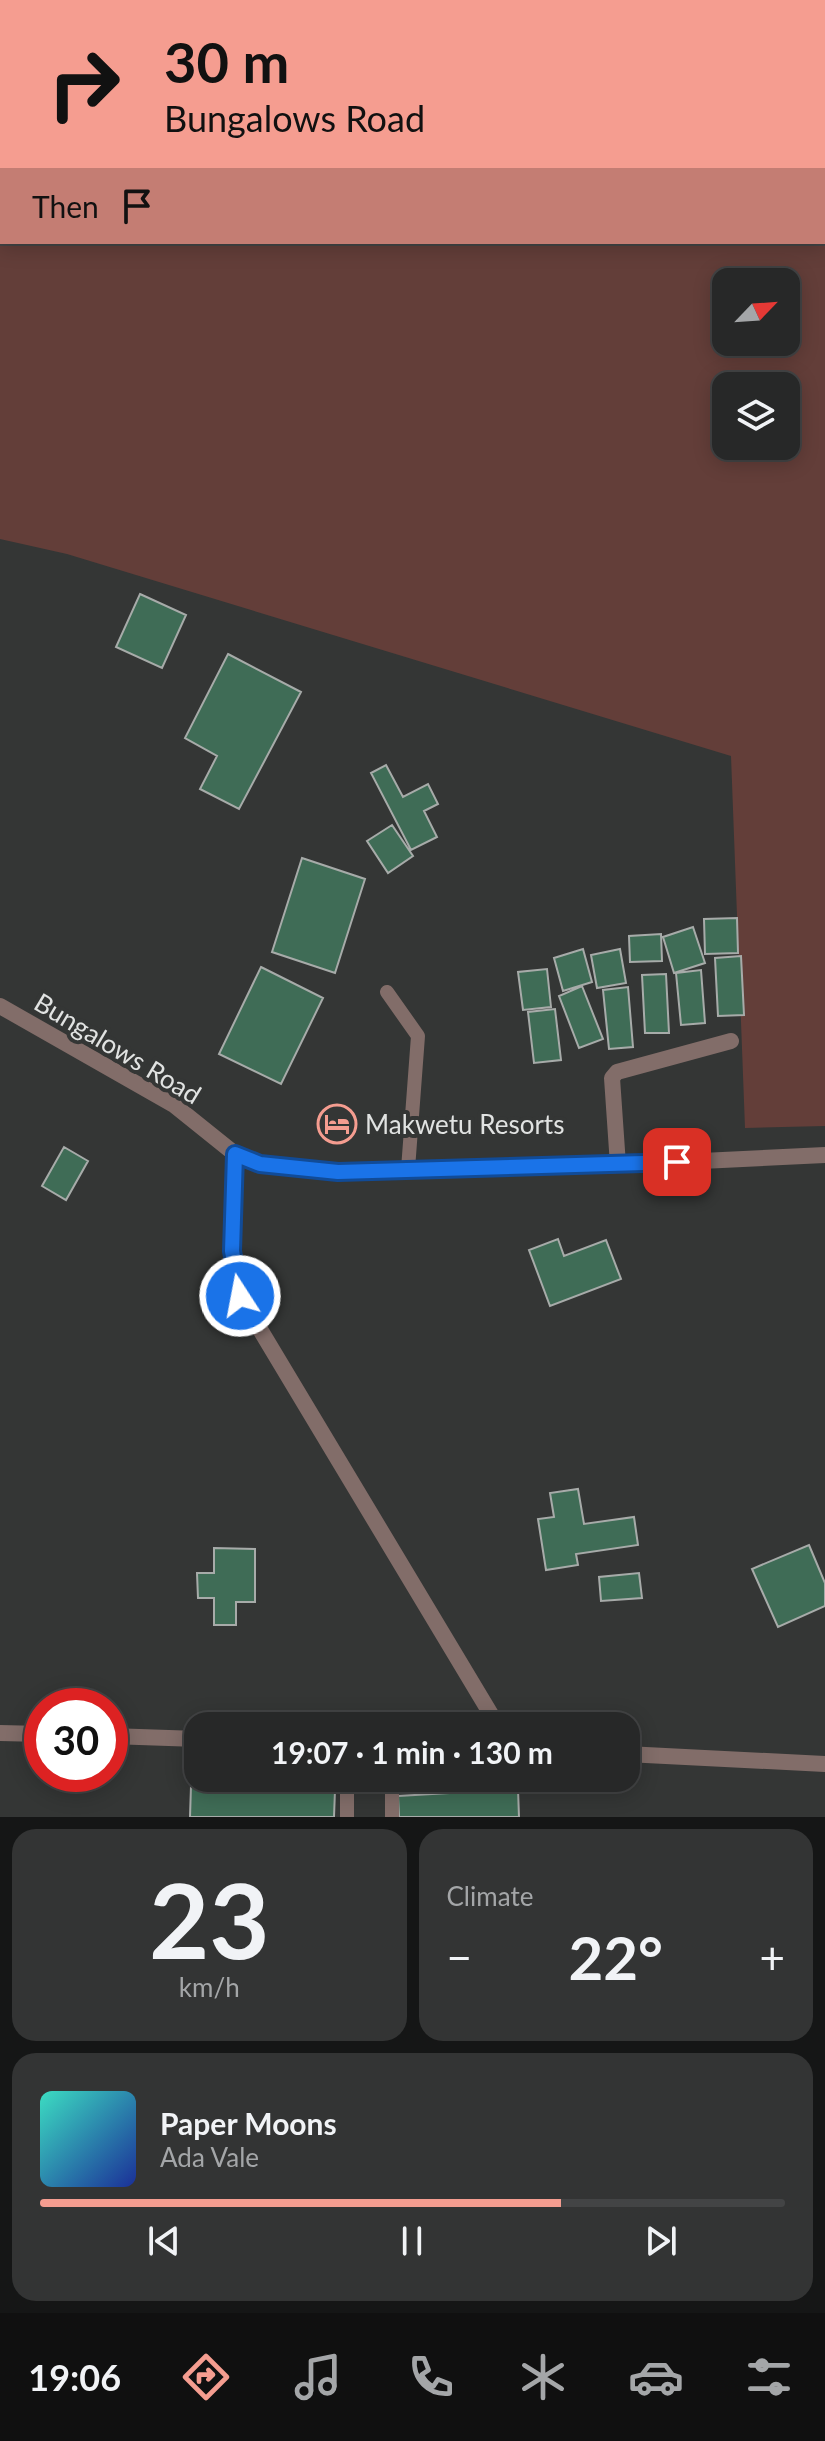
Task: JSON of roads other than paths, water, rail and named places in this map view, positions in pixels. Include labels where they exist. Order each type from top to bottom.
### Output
[{"type":"street","name":"Bungalows Road","points":[[0,1006],[174,1105],[235,1154],[260,1164],[338,1172],[618,1165],[825,1155]]},
{"type":"street","points":[[618,1165],[612,1078],[617,1072],[731,1041]]},
{"type":"street","points":[[235,1154],[232,1251],[240,1296],[490,1712]]},
{"type":"street","points":[[0,1733],[24,1734]]},
{"type":"street","points":[[128,1737],[184,1739]]},
{"type":"street","points":[[640,1755],[825,1764]]},
{"type":"lane","points":[[387,992],[418,1036],[408,1169]]},
{"type":"lane","points":[[347,1792],[347,1817]]},
{"type":"lane","points":[[392,1792],[392,1817]]},
{"type":"place","name":"Makwetu Resorts","points":[[337,1124]]}]
